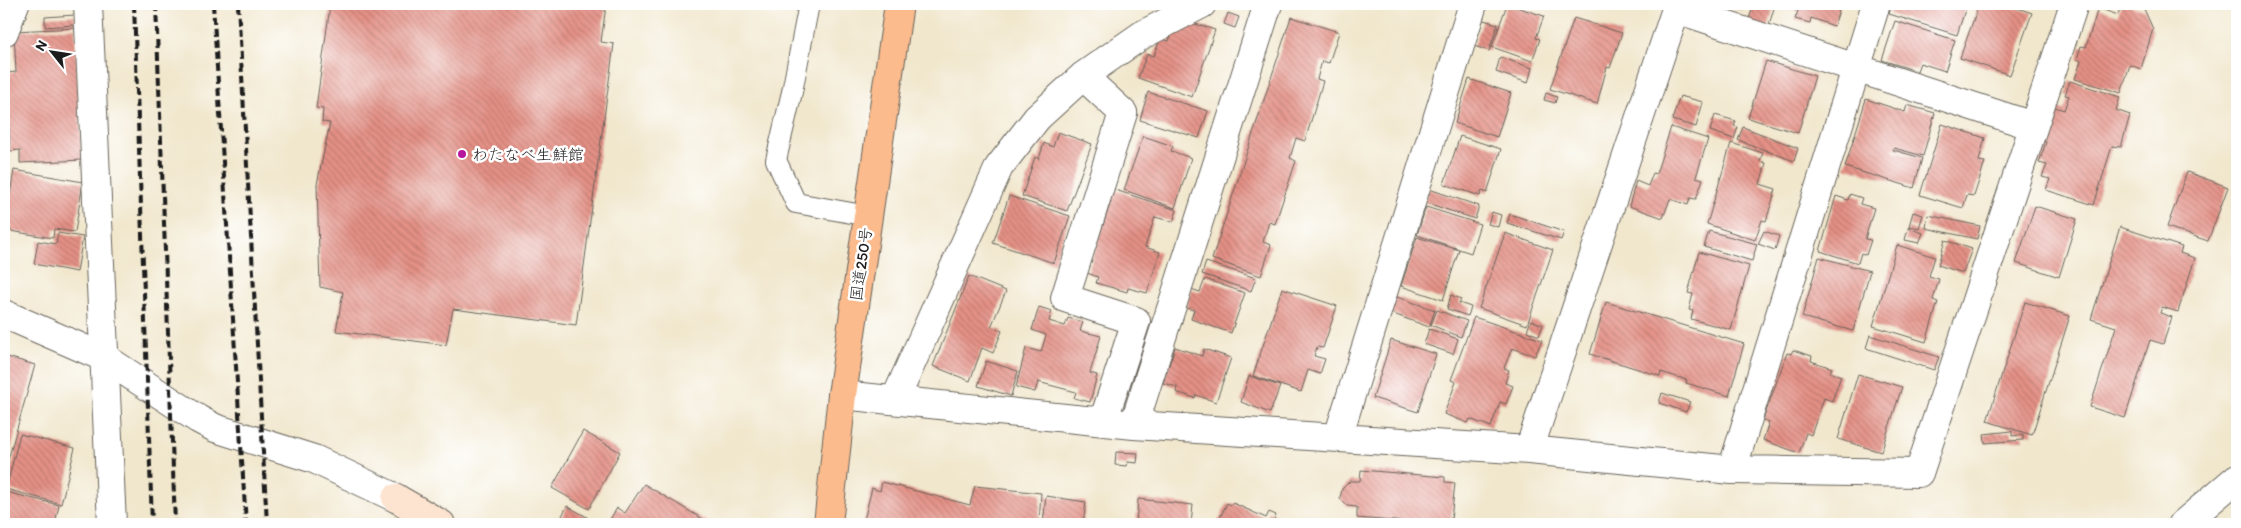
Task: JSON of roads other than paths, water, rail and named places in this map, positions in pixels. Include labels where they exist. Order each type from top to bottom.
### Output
[{"type":"highway","name":"国道250号","points":[[828,524],[842,395],[899,4]]},
{"type":"street","points":[[4,32],[15,4]]},
{"type":"street","points":[[88,4],[102,357],[112,524]]},
{"type":"street","points":[[895,400],[999,167],[1038,118],[1083,76],[1142,35],[1202,4]]},
{"type":"street","points":[[1134,425],[1268,4]]},
{"type":"street","points":[[1338,437],[1473,4]]},
{"type":"street","points":[[1732,470],[1876,4]]},
{"type":"street","points":[[842,395],[1134,425],[1529,450],[1732,470],[1919,473],[2074,4]]},
{"type":"street","points":[[1529,450],[1671,6],[2033,126]]},
{"type":"street","points":[[1083,76],[1123,114],[1065,298],[1136,321],[1103,422]]},
{"type":"street","points":[[4,314],[102,357],[215,428],[314,459],[396,498],[441,524]]},
{"type":"street","points":[[2182,524],[2237,478]]},
{"type":"lane","points":[[809,4],[792,92],[776,160],[796,203],[868,216]]},
{"type":"railway","points":[[134,4],[152,524]]},
{"type":"railway","points":[[156,4],[175,524]]},
{"type":"railway","points":[[213,4],[246,524]]},
{"type":"railway","points":[[238,4],[267,524]]},
{"type":"place","name":"わたなべ生鮮館","points":[[462,154]]}]
